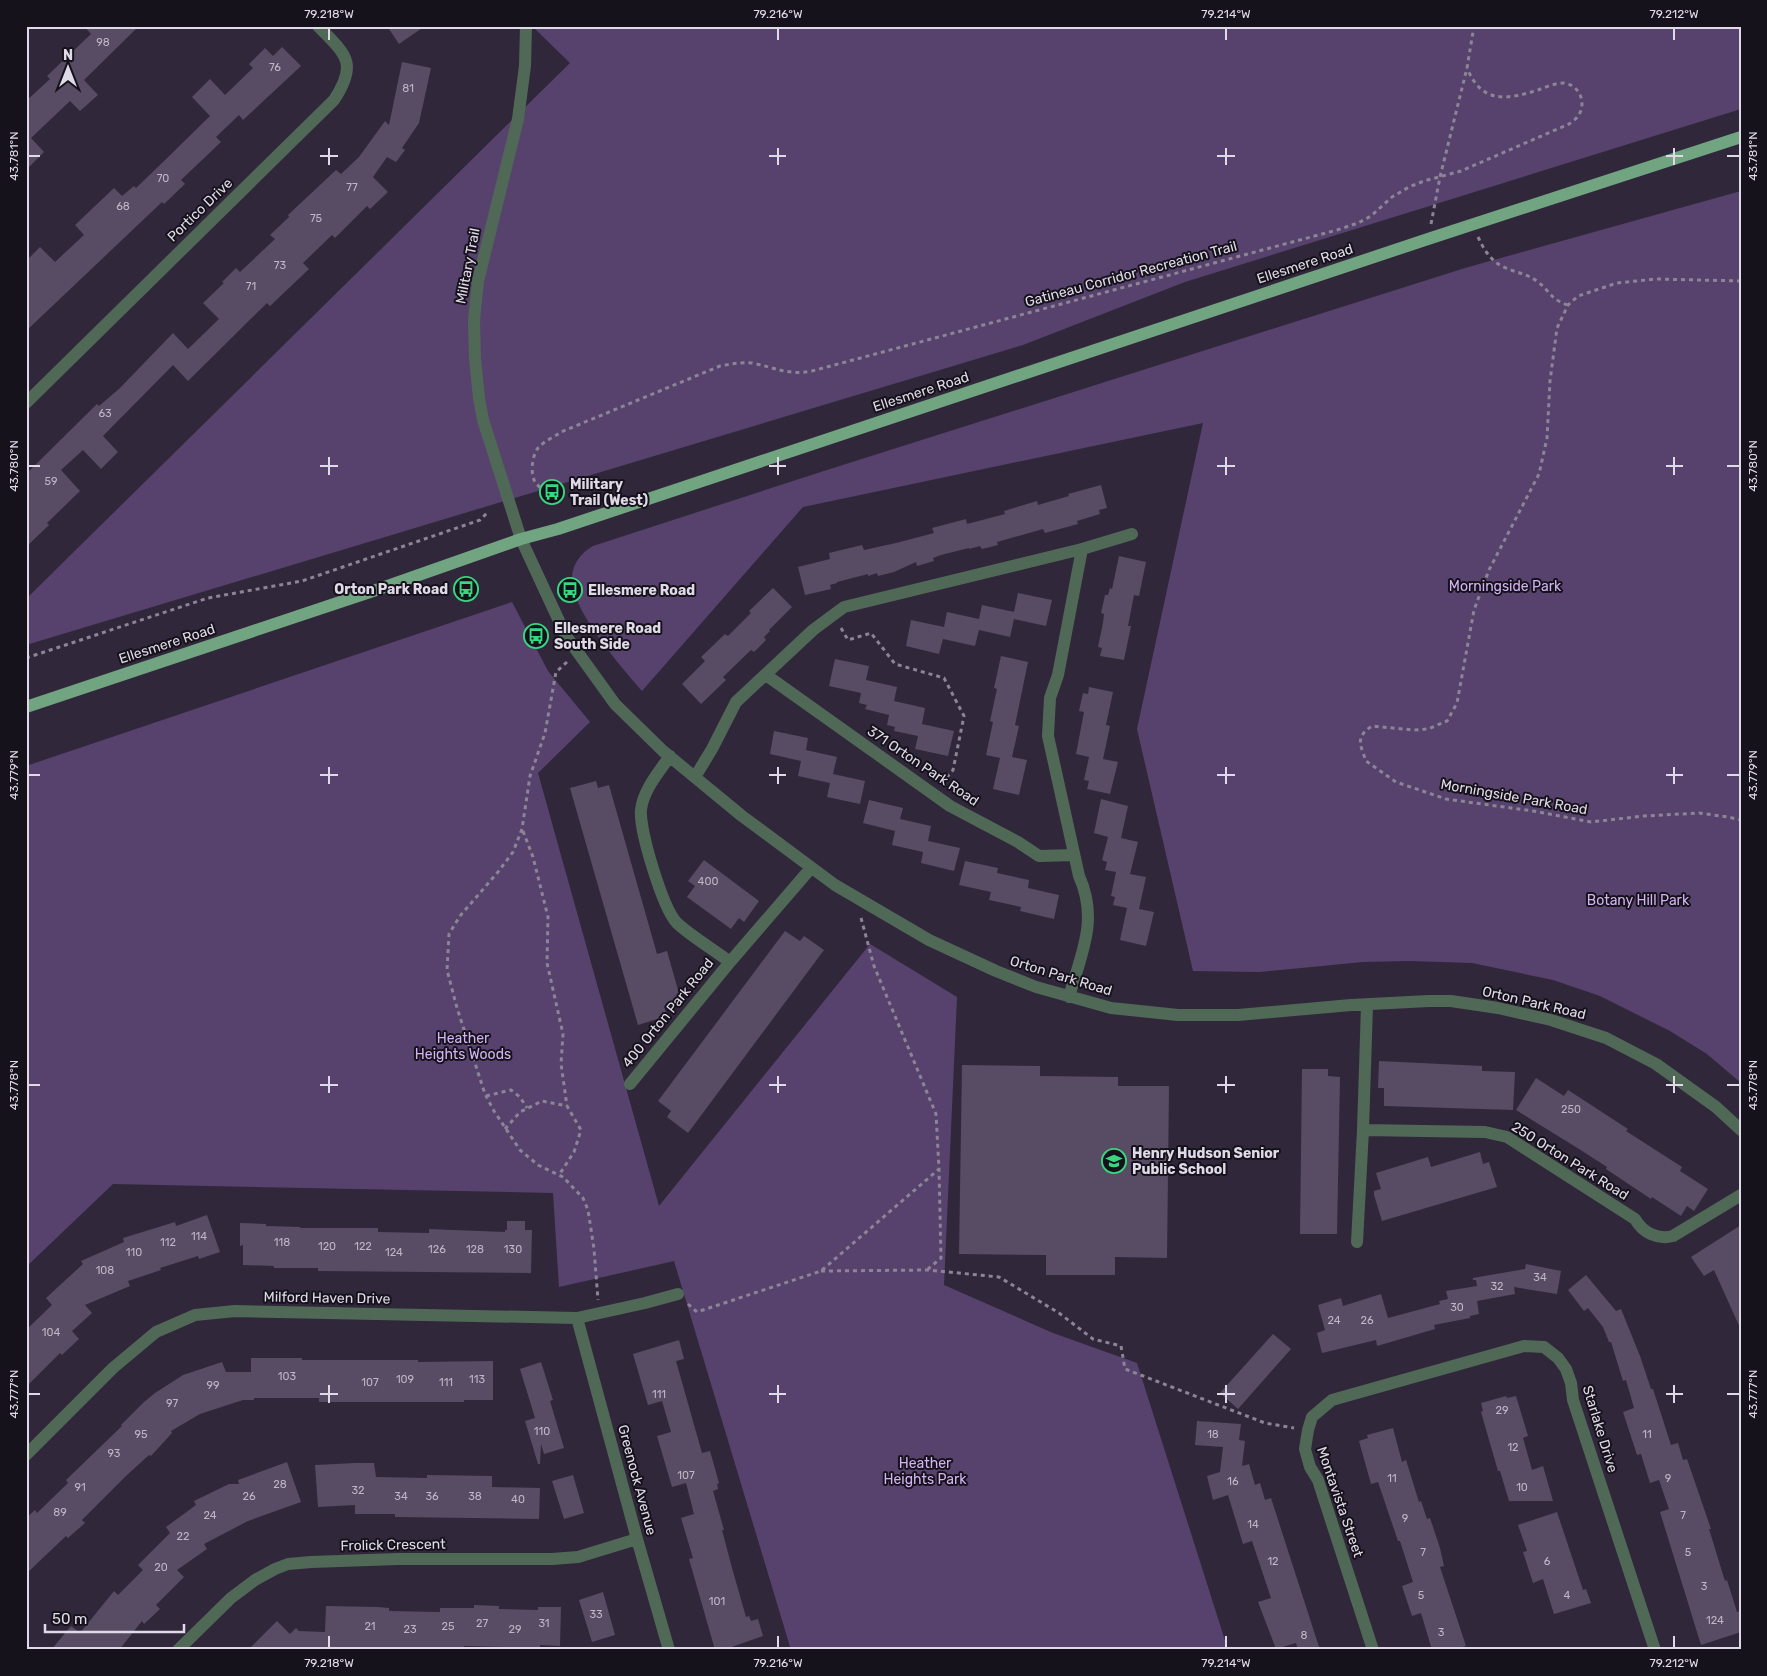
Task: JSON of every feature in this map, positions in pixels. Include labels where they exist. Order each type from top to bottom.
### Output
[{"type":"main road","name":"Ellesmere Road","points":[[26,707],[379,589],[521,539],[558,529],[1471,224],[1735,139]]},
{"type":"street","name":"Portico Drive","points":[[26,403],[334,100],[343,86],[348,70],[341,50],[318,26]]},
{"type":"street","name":"Military Trail","points":[[521,539],[483,420],[478,398],[474,320],[480,273],[518,119],[525,66],[526,26]]},
{"type":"street","points":[[695,776],[736,702],[813,630],[844,607],[1082,549],[1132,534]]},
{"type":"street","name":"Orton Park Road","points":[[521,539],[566,636],[615,704],[670,756],[742,816],[810,868],[907,928],[945,948],[1036,987],[1111,1008],[1178,1015],[1238,1015],[1351,1005],[1429,1001],[1498,1008],[1551,1020],[1606,1038],[1656,1064],[1716,1107],[1741,1130]]},
{"type":"street","points":[[1069,997],[1089,921],[1087,898],[1079,876],[1048,736],[1050,698],[1058,675],[1082,549]]},
{"type":"street","name":"371 Orton Park Road","points":[[766,675],[950,806],[1018,842],[1039,856],[1074,855]]},
{"type":"street","name":"400 Orton Park Road","points":[[670,756],[646,792],[641,809],[642,824],[662,896],[668,912],[677,922],[730,962]]},
{"type":"street","name":"400 Orton Park Road","points":[[630,1084],[810,868]]},
{"type":"street","points":[[1357,1242],[1368,1005]]},
{"type":"street","name":"250 Orton Park Road","points":[[1363,1130],[1485,1132],[1507,1137],[1635,1219],[1640,1227],[1656,1236],[1673,1236],[1741,1196]]},
{"type":"street","name":"Milford Haven Drive","points":[[26,1455],[113,1368],[150,1336],[195,1315],[235,1311],[577,1318],[678,1294]]},
{"type":"street","name":"Greenock Avenue","points":[[577,1318],[669,1650]]},
{"type":"street","name":"Starlake Drive","points":[[1419,1375],[1524,1346],[1544,1347],[1558,1358],[1566,1369],[1571,1383],[1574,1400],[1655,1650]]},
{"type":"street","name":"Montavista Street","points":[[1373,1650],[1318,1480],[1310,1466],[1305,1450],[1308,1430],[1312,1417],[1332,1400],[1419,1375]]},
{"type":"street","name":"Frolick Crescent","points":[[178,1650],[231,1598],[255,1580],[274,1569],[288,1564],[398,1559],[552,1559],[578,1556],[637,1539]]},
{"type":"path","points":[[1428,239],[1474,26]]},
{"type":"path","name":"Gatineau Corridor Recreation Trail","points":[[546,493],[535,482],[532,469],[538,448],[562,432],[720,366],[751,363],[783,372],[799,374],[812,372],[1337,230],[1358,223],[1371,216],[1392,197],[1409,187],[1461,171],[1569,124],[1578,117],[1582,105],[1578,91],[1573,86],[1565,83],[1509,98],[1497,97],[1487,94],[1478,88],[1466,68]]},
{"type":"path","points":[[1471,224],[1485,252],[1499,265],[1536,281],[1546,288],[1554,299],[1568,305],[1578,296],[1617,283],[1656,279],[1741,282]]},
{"type":"path","name":"Morningside Park Road","points":[[1568,305],[1557,328],[1550,381],[1547,438],[1539,474],[1489,570],[1474,610],[1457,703],[1447,721],[1428,730],[1369,727],[1361,737],[1362,751],[1368,763],[1396,782],[1446,799],[1533,810],[1591,822],[1644,816],[1699,813],[1741,820]]},
{"type":"path","points":[[26,658],[208,598],[302,581],[480,520],[488,512]]},
{"type":"path","points":[[832,615],[848,640],[871,633],[895,664],[944,678],[964,716],[953,770],[934,794]]},
{"type":"path","points":[[577,653],[556,672],[545,733],[530,776],[522,829],[513,852],[460,916],[449,934],[447,962],[449,981],[486,1096],[505,1129],[520,1150],[538,1166],[559,1175],[574,1187],[588,1210],[594,1249],[596,1289],[601,1312]]},
{"type":"path","points":[[522,829],[534,857],[548,917],[547,963],[563,1034],[561,1064],[567,1106],[581,1130],[574,1152],[559,1175]]},
{"type":"path","points":[[856,897],[874,966],[936,1114],[941,1258],[928,1270]]},
{"type":"path","points":[[486,1096],[511,1090],[520,1097],[527,1108]]},
{"type":"path","points":[[505,1129],[520,1112],[542,1101],[567,1106]]},
{"type":"path","points":[[821,1271],[939,1169]]},
{"type":"path","points":[[678,1294],[697,1312],[821,1271],[928,1270],[999,1278],[1059,1313],[1093,1339],[1121,1346],[1125,1369],[1265,1423],[1308,1430]]},
{"type":"green space","points":[[532,26],[1741,26],[1741,109],[1185,282],[1023,345],[26,645],[26,599],[570,63]]},
{"type":"green space","points":[[1741,191],[1741,1083],[1707,1054],[1670,1031],[1600,996],[1553,980],[1472,963],[1363,962],[1259,972],[1193,971],[1137,729],[1203,423],[803,507],[642,691],[588,621],[574,591],[572,577],[574,567],[581,555],[593,546],[1465,268]]},
{"type":"green space","points":[[512,602],[548,671],[590,722],[538,773],[659,1206],[870,944],[957,997],[944,1285],[1053,1333],[1137,1363],[1228,1650],[791,1650],[674,1261],[559,1287],[553,1193],[113,1184],[26,1267],[26,766]]},
{"type":"building","points":[[84,26],[139,26],[84,80],[98,95],[80,111],[70,101],[31,138],[44,152],[26,170],[26,101],[50,79],[47,76],[91,34]]},
{"type":"building","points":[[387,26],[425,26],[399,44]]},
{"type":"building","points":[[282,47],[301,66],[243,120],[239,115],[216,137],[221,142],[181,180],[185,184],[164,204],[162,202],[26,331],[26,261],[40,247],[55,262],[84,235],[75,225],[114,188],[122,196],[134,186],[136,188],[210,116],[192,97],[210,79],[225,95],[253,68],[249,64],[265,48],[273,56]]},
{"type":"building","points":[[402,62],[431,68],[419,123],[402,148],[405,150],[396,162],[387,157],[373,177],[388,192],[370,209],[367,206],[335,238],[332,235],[303,263],[309,269],[270,306],[267,303],[188,381],[173,365],[103,436],[118,452],[101,469],[83,450],[61,470],[80,491],[47,523],[49,525],[26,547],[26,474],[97,404],[99,406],[120,388],[173,333],[188,349],[219,319],[203,303],[224,283],[222,282],[236,268],[240,272],[275,239],[270,235],[289,217],[288,215],[336,170],[341,174],[359,157],[385,121],[389,125]]},
{"type":"building","points":[[1101,485],[1107,508],[1099,510],[1100,514],[1077,521],[1078,524],[1045,533],[1043,529],[997,542],[998,545],[982,549],[980,546],[941,555],[933,558],[934,561],[917,566],[916,562],[894,572],[878,576],[877,573],[868,576],[868,574],[837,582],[830,585],[831,589],[805,595],[798,567],[830,559],[829,553],[862,545],[864,550],[896,543],[934,533],[932,528],[966,519],[967,524],[1005,514],[1004,511],[1037,501],[1038,505]]},
{"type":"building","points":[[1119,556],[1146,562],[1139,596],[1134,595],[1128,626],[1131,626],[1124,660],[1100,656],[1102,648],[1098,647],[1103,623],[1104,614],[1101,613],[1105,595],[1108,595],[1110,588],[1112,589]]},
{"type":"building","points":[[773,588],[792,607],[769,630],[764,637],[766,640],[754,652],[751,650],[723,677],[726,680],[701,704],[682,684],[705,661],[701,657],[725,634],[728,636],[751,613],[749,611]]},
{"type":"building","points":[[1018,593],[1052,600],[1046,626],[1014,619],[1010,637],[979,630],[975,646],[943,639],[939,654],[906,646],[911,620],[944,627],[947,612],[979,619],[982,605],[1014,612]]},
{"type":"building","points":[[1001,656],[1028,662],[1015,725],[1019,726],[1012,757],[1027,760],[1019,795],[993,789],[1000,758],[986,755],[993,722],[990,721],[997,689],[994,688]]},
{"type":"building","points":[[835,659],[869,666],[866,680],[897,687],[894,701],[925,708],[922,724],[954,731],[948,756],[915,749],[918,736],[894,731],[895,727],[887,725],[889,715],[865,709],[867,705],[859,703],[861,693],[829,686]]},
{"type":"building","points":[[1089,687],[1113,692],[1106,725],[1110,726],[1103,759],[1118,762],[1110,794],[1087,789],[1089,781],[1084,780],[1089,757],[1076,754],[1084,712],[1079,711],[1083,693],[1088,694]]},
{"type":"building","points":[[774,731],[808,738],[806,750],[837,757],[833,774],[865,781],[860,804],[827,797],[830,783],[798,776],[801,761],[770,754]]},
{"type":"building","points":[[596,781],[598,788],[609,785],[657,954],[667,951],[682,1004],[665,1009],[667,1016],[638,1025],[570,788]]},
{"type":"building","points":[[1101,799],[1128,806],[1121,838],[1138,842],[1130,874],[1146,877],[1139,909],[1154,912],[1146,946],[1120,940],[1127,908],[1113,905],[1115,897],[1111,896],[1116,872],[1105,870],[1107,862],[1102,860],[1108,837],[1094,833]]},
{"type":"building","points":[[869,800],[903,808],[900,819],[931,826],[928,841],[960,848],[954,871],[921,863],[923,852],[892,845],[895,831],[863,823]]},
{"type":"building","points":[[704,860],[759,901],[744,922],[739,918],[731,929],[687,897],[695,886],[688,881]]},
{"type":"building","points":[[965,861],[998,868],[997,873],[1029,880],[1028,888],[1059,895],[1054,919],[1020,911],[1021,907],[989,900],[991,892],[959,885]]},
{"type":"building","points":[[785,931],[800,941],[804,936],[824,950],[688,1133],[667,1117],[671,1111],[658,1101]]},
{"type":"building","points":[[1379,1061],[1482,1066],[1482,1071],[1515,1072],[1513,1110],[1384,1106],[1384,1088],[1378,1088]]},
{"type":"building","points":[[962,1065],[1040,1066],[1040,1076],[1118,1077],[1118,1086],[1169,1086],[1167,1258],[1115,1257],[1115,1275],[1046,1275],[1046,1255],[959,1254]]},
{"type":"building","points":[[1302,1069],[1328,1069],[1328,1076],[1340,1077],[1337,1234],[1300,1234]]},
{"type":"building","points":[[1536,1078],[1564,1096],[1568,1090],[1628,1129],[1626,1131],[1682,1167],[1680,1171],[1708,1189],[1694,1211],[1687,1206],[1681,1216],[1652,1197],[1651,1199],[1606,1169],[1607,1167],[1516,1110]]},
{"type":"building","points":[[1480,1152],[1483,1164],[1489,1162],[1497,1187],[1382,1221],[1374,1195],[1374,1191],[1381,1189],[1376,1173],[1428,1157],[1431,1167]]},
{"type":"building","points":[[207,1215],[220,1252],[199,1259],[198,1256],[160,1268],[161,1270],[128,1281],[130,1286],[85,1305],[92,1313],[72,1331],[79,1339],[62,1355],[60,1353],[26,1387],[26,1330],[52,1305],[46,1298],[83,1264],[81,1261],[124,1242],[123,1238],[175,1222],[176,1226]]},
{"type":"building","points":[[507,1221],[525,1221],[525,1230],[532,1230],[531,1273],[318,1271],[318,1268],[274,1268],[274,1266],[243,1265],[243,1245],[240,1246],[240,1223],[300,1228],[378,1228],[378,1232],[429,1233],[429,1229],[505,1232],[507,1230]]},
{"type":"building","points":[[1741,1225],[1741,1330],[1714,1270],[1704,1276],[1691,1257]]},
{"type":"building","points":[[1526,1264],[1561,1271],[1557,1294],[1514,1287],[1515,1294],[1477,1301],[1479,1314],[1470,1316],[1470,1318],[1434,1325],[1435,1329],[1377,1346],[1376,1340],[1322,1353],[1317,1333],[1325,1330],[1318,1305],[1341,1298],[1343,1306],[1381,1294],[1388,1318],[1440,1304],[1439,1301],[1448,1299],[1446,1291],[1477,1286],[1476,1280],[1473,1280],[1473,1278],[1525,1269]]},
{"type":"building","points":[[1586,1275],[1616,1311],[1621,1309],[1651,1389],[1653,1389],[1671,1445],[1678,1443],[1683,1460],[1687,1459],[1711,1529],[1709,1529],[1725,1581],[1727,1580],[1737,1612],[1741,1611],[1741,1632],[1701,1645],[1660,1512],[1669,1509],[1659,1480],[1650,1483],[1641,1454],[1637,1455],[1623,1412],[1634,1408],[1626,1380],[1623,1381],[1611,1342],[1609,1342],[1603,1327],[1588,1308],[1584,1311],[1568,1290]]},
{"type":"building","points":[[1273,1334],[1291,1349],[1238,1409],[1220,1393]]},
{"type":"building","points":[[679,1340],[684,1359],[676,1361],[702,1453],[710,1451],[719,1483],[717,1484],[718,1489],[713,1491],[732,1568],[746,1617],[749,1616],[751,1621],[758,1619],[763,1636],[723,1650],[715,1650],[689,1559],[693,1558],[681,1518],[694,1514],[686,1483],[672,1487],[657,1436],[671,1432],[662,1401],[648,1405],[633,1354]]},
{"type":"building","points":[[251,1358],[418,1360],[418,1362],[493,1361],[493,1400],[464,1400],[464,1402],[319,1402],[319,1398],[254,1398],[254,1400],[243,1400],[200,1414],[171,1431],[172,1433],[151,1456],[149,1455],[127,1475],[82,1520],[85,1523],[68,1538],[66,1536],[26,1574],[26,1518],[35,1510],[37,1513],[68,1483],[66,1480],[144,1402],[183,1375],[222,1362],[226,1372],[251,1372]]},
{"type":"building","points":[[541,1362],[553,1400],[550,1401],[564,1448],[544,1454],[541,1444],[540,1464],[538,1464],[525,1421],[535,1418],[520,1369]]},
{"type":"building","points":[[1506,1396],[1507,1398],[1516,1396],[1528,1436],[1523,1438],[1532,1470],[1543,1466],[1553,1501],[1509,1501],[1481,1412],[1483,1411],[1481,1403]]},
{"type":"building","points":[[1197,1421],[1241,1424],[1239,1440],[1245,1441],[1242,1466],[1249,1464],[1255,1485],[1260,1483],[1265,1500],[1271,1498],[1320,1650],[1298,1650],[1296,1643],[1276,1649],[1258,1602],[1271,1598],[1252,1541],[1243,1544],[1228,1495],[1213,1500],[1207,1476],[1220,1472],[1223,1447],[1195,1445]]},
{"type":"building","points":[[1393,1428],[1402,1462],[1406,1460],[1419,1502],[1421,1501],[1427,1519],[1430,1518],[1440,1548],[1444,1566],[1440,1567],[1466,1646],[1453,1650],[1432,1650],[1421,1613],[1412,1616],[1402,1586],[1413,1582],[1378,1482],[1371,1484],[1359,1441],[1368,1438],[1367,1435]]},
{"type":"building","points":[[287,1462],[301,1502],[248,1521],[204,1544],[207,1549],[177,1570],[184,1577],[156,1605],[160,1609],[144,1624],[142,1621],[119,1650],[51,1650],[71,1626],[80,1633],[114,1591],[118,1595],[143,1570],[138,1565],[170,1533],[166,1527],[196,1505],[194,1501],[229,1484],[239,1484],[238,1480]]},
{"type":"building","points":[[374,1463],[376,1477],[427,1478],[427,1475],[492,1476],[492,1487],[540,1488],[539,1519],[395,1517],[395,1514],[355,1514],[355,1505],[318,1507],[315,1465]]},
{"type":"building","points":[[573,1475],[584,1513],[564,1519],[552,1481]]},
{"type":"building","points":[[1557,1512],[1583,1590],[1586,1589],[1591,1603],[1554,1614],[1543,1579],[1533,1583],[1523,1552],[1527,1551],[1518,1525]]},
{"type":"building","points":[[603,1592],[615,1635],[592,1642],[579,1600]]},
{"type":"building","points":[[474,1605],[499,1606],[499,1609],[538,1610],[538,1607],[561,1607],[560,1646],[540,1645],[540,1650],[507,1650],[507,1647],[464,1646],[464,1649],[248,1650],[277,1621],[290,1634],[296,1628],[299,1631],[325,1632],[326,1606],[377,1607],[389,1608],[389,1611],[440,1612],[440,1608],[474,1608]]},
{"type":"place","name":"Military Trail (West)","points":[[552,492]]},
{"type":"place","name":"Orton Park Road","points":[[466,589]]},
{"type":"place","name":"Ellesmere Road","points":[[570,590]]},
{"type":"place","name":"Ellesmere Road South Side","points":[[536,636]]},
{"type":"place","name":"Henry Hudson Senior Public School","points":[[1114,1161]]},
{"type":"park label","name":"Morningside Park","points":[[1505,586]]},
{"type":"park label","name":"Botany Hill Park","points":[[1638,900]]},
{"type":"park label","name":"Heather Heights Woods","points":[[463,1046]]},
{"type":"park label","name":"Heather Heights Park","points":[[925,1472]]}]
